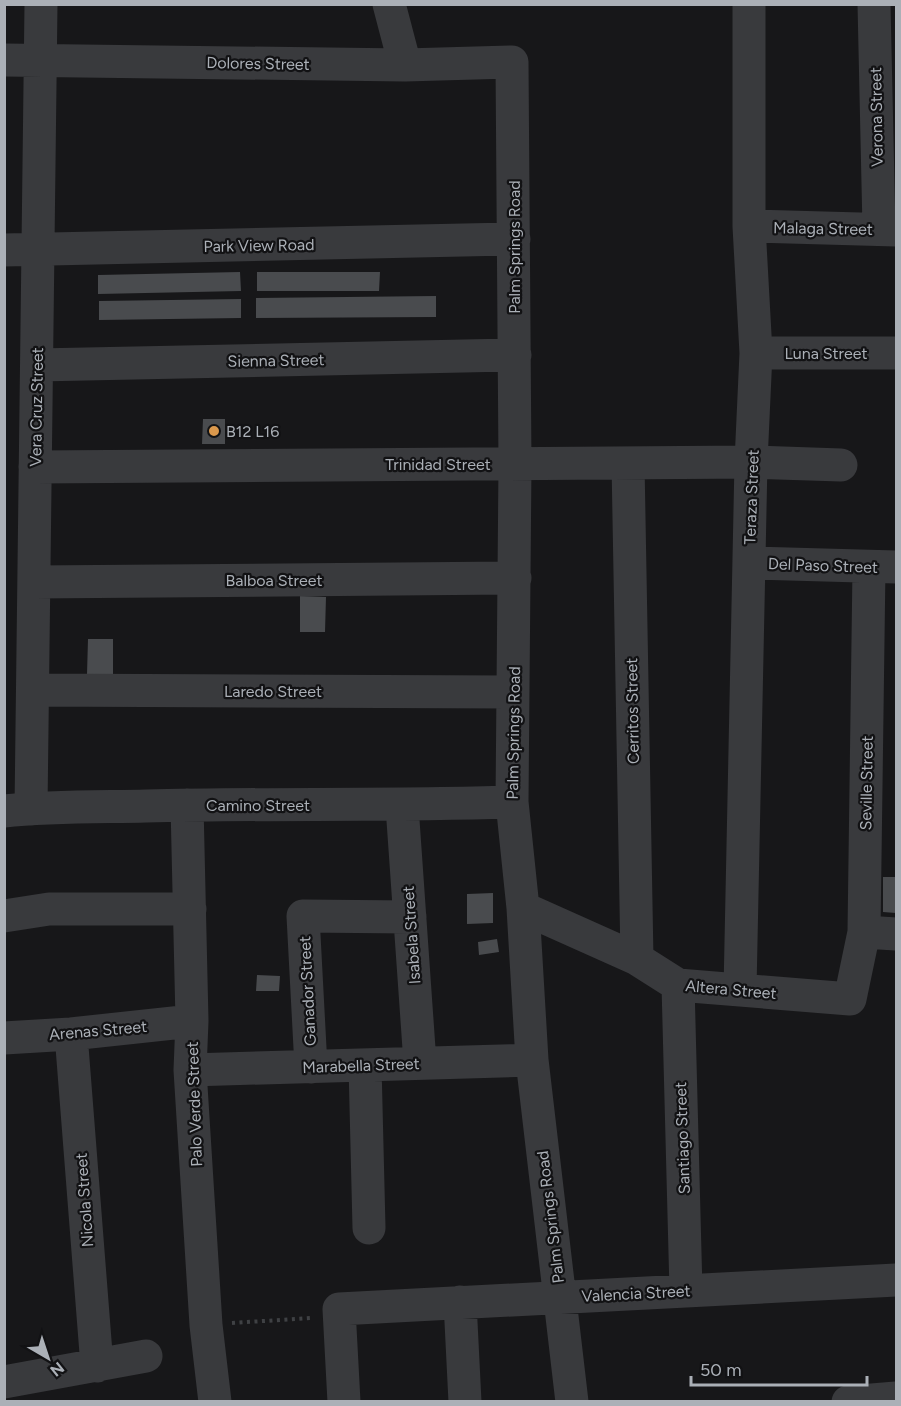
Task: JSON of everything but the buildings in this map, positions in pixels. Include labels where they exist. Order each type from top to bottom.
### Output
[{"type":"street","name":"Vera Cruz Street","points":[[18,810],[33,690],[41,4]]},
{"type":"street","points":[[389,4],[405,65]]},
{"type":"street","name":"Teraza Street","points":[[740,990],[751,462],[756,353],[749,226],[749,4]]},
{"type":"street","name":"Verona Street","points":[[874,4],[888,230]]},
{"type":"street","name":"Dolores Street","points":[[4,60],[405,65],[512,62]]},
{"type":"street","name":"Palm Springs Road","points":[[512,62],[515,355],[512,802],[523,908],[532,1060],[572,1401]]},
{"type":"street","name":"Malaga Street","points":[[749,226],[888,230]]},
{"type":"street","name":"Park View Road","points":[[4,250],[514,239]]},
{"type":"street","name":"Luna Street","points":[[756,353],[897,353]]},
{"type":"street","name":"Sienna Street","points":[[37,365],[515,355]]},
{"type":"street","name":"Trinidad Street","points":[[35,467],[751,462],[841,465]]},
{"type":"street","name":"Cerritos Street","points":[[628,463],[637,959]]},
{"type":"street","name":"Del Paso Street","points":[[749,563],[883,567]]},
{"type":"street","name":"Seville Street","points":[[850,999],[864,932],[883,567]]},
{"type":"street","name":"Balboa Street","points":[[34,582],[515,578]]},
{"type":"street","name":"Laredo Street","points":[[33,690],[513,692]]},
{"type":"street","name":"Camino Street","points":[[18,810],[187,805],[402,806],[512,802]]},
{"type":"street","name":"Palo Verde Street","points":[[187,805],[192,1021],[190,1070],[206,1325],[215,1401]]},
{"type":"street","name":"Isabela Street","points":[[402,806],[420,1064]]},
{"type":"street","name":"Altera Street","points":[[523,908],[637,959],[678,985],[850,999]]},
{"type":"street","points":[[4,916],[49,909],[190,909]]},
{"type":"street","name":"Ganador Street","points":[[311,1067],[303,916],[410,916]]},
{"type":"street","points":[[864,932],[897,934]]},
{"type":"street","name":"Santiago Street","points":[[678,985],[686,1291]]},
{"type":"street","name":"Arenas Street","points":[[4,1038],[71,1034],[192,1021]]},
{"type":"street","name":"Nicola Street","points":[[71,1034],[97,1366]]},
{"type":"street","name":"Marabella Street","points":[[190,1070],[532,1060]]},
{"type":"street","points":[[365,1065],[369,1228]]},
{"type":"street","name":"Valencia Street","points":[[339,1313],[460,1302],[897,1280]]},
{"type":"street","points":[[460,1302],[465,1401]]},
{"type":"street","points":[[339,1313],[344,1401]]},
{"type":"street","points":[[4,1382],[146,1356]]},
{"type":"street","points":[[848,1401],[897,1398]]},
{"type":"path","points":[[206,1325],[339,1313]]},
{"type":"place","name":"B12 L16","points":[[214,431]]}]
